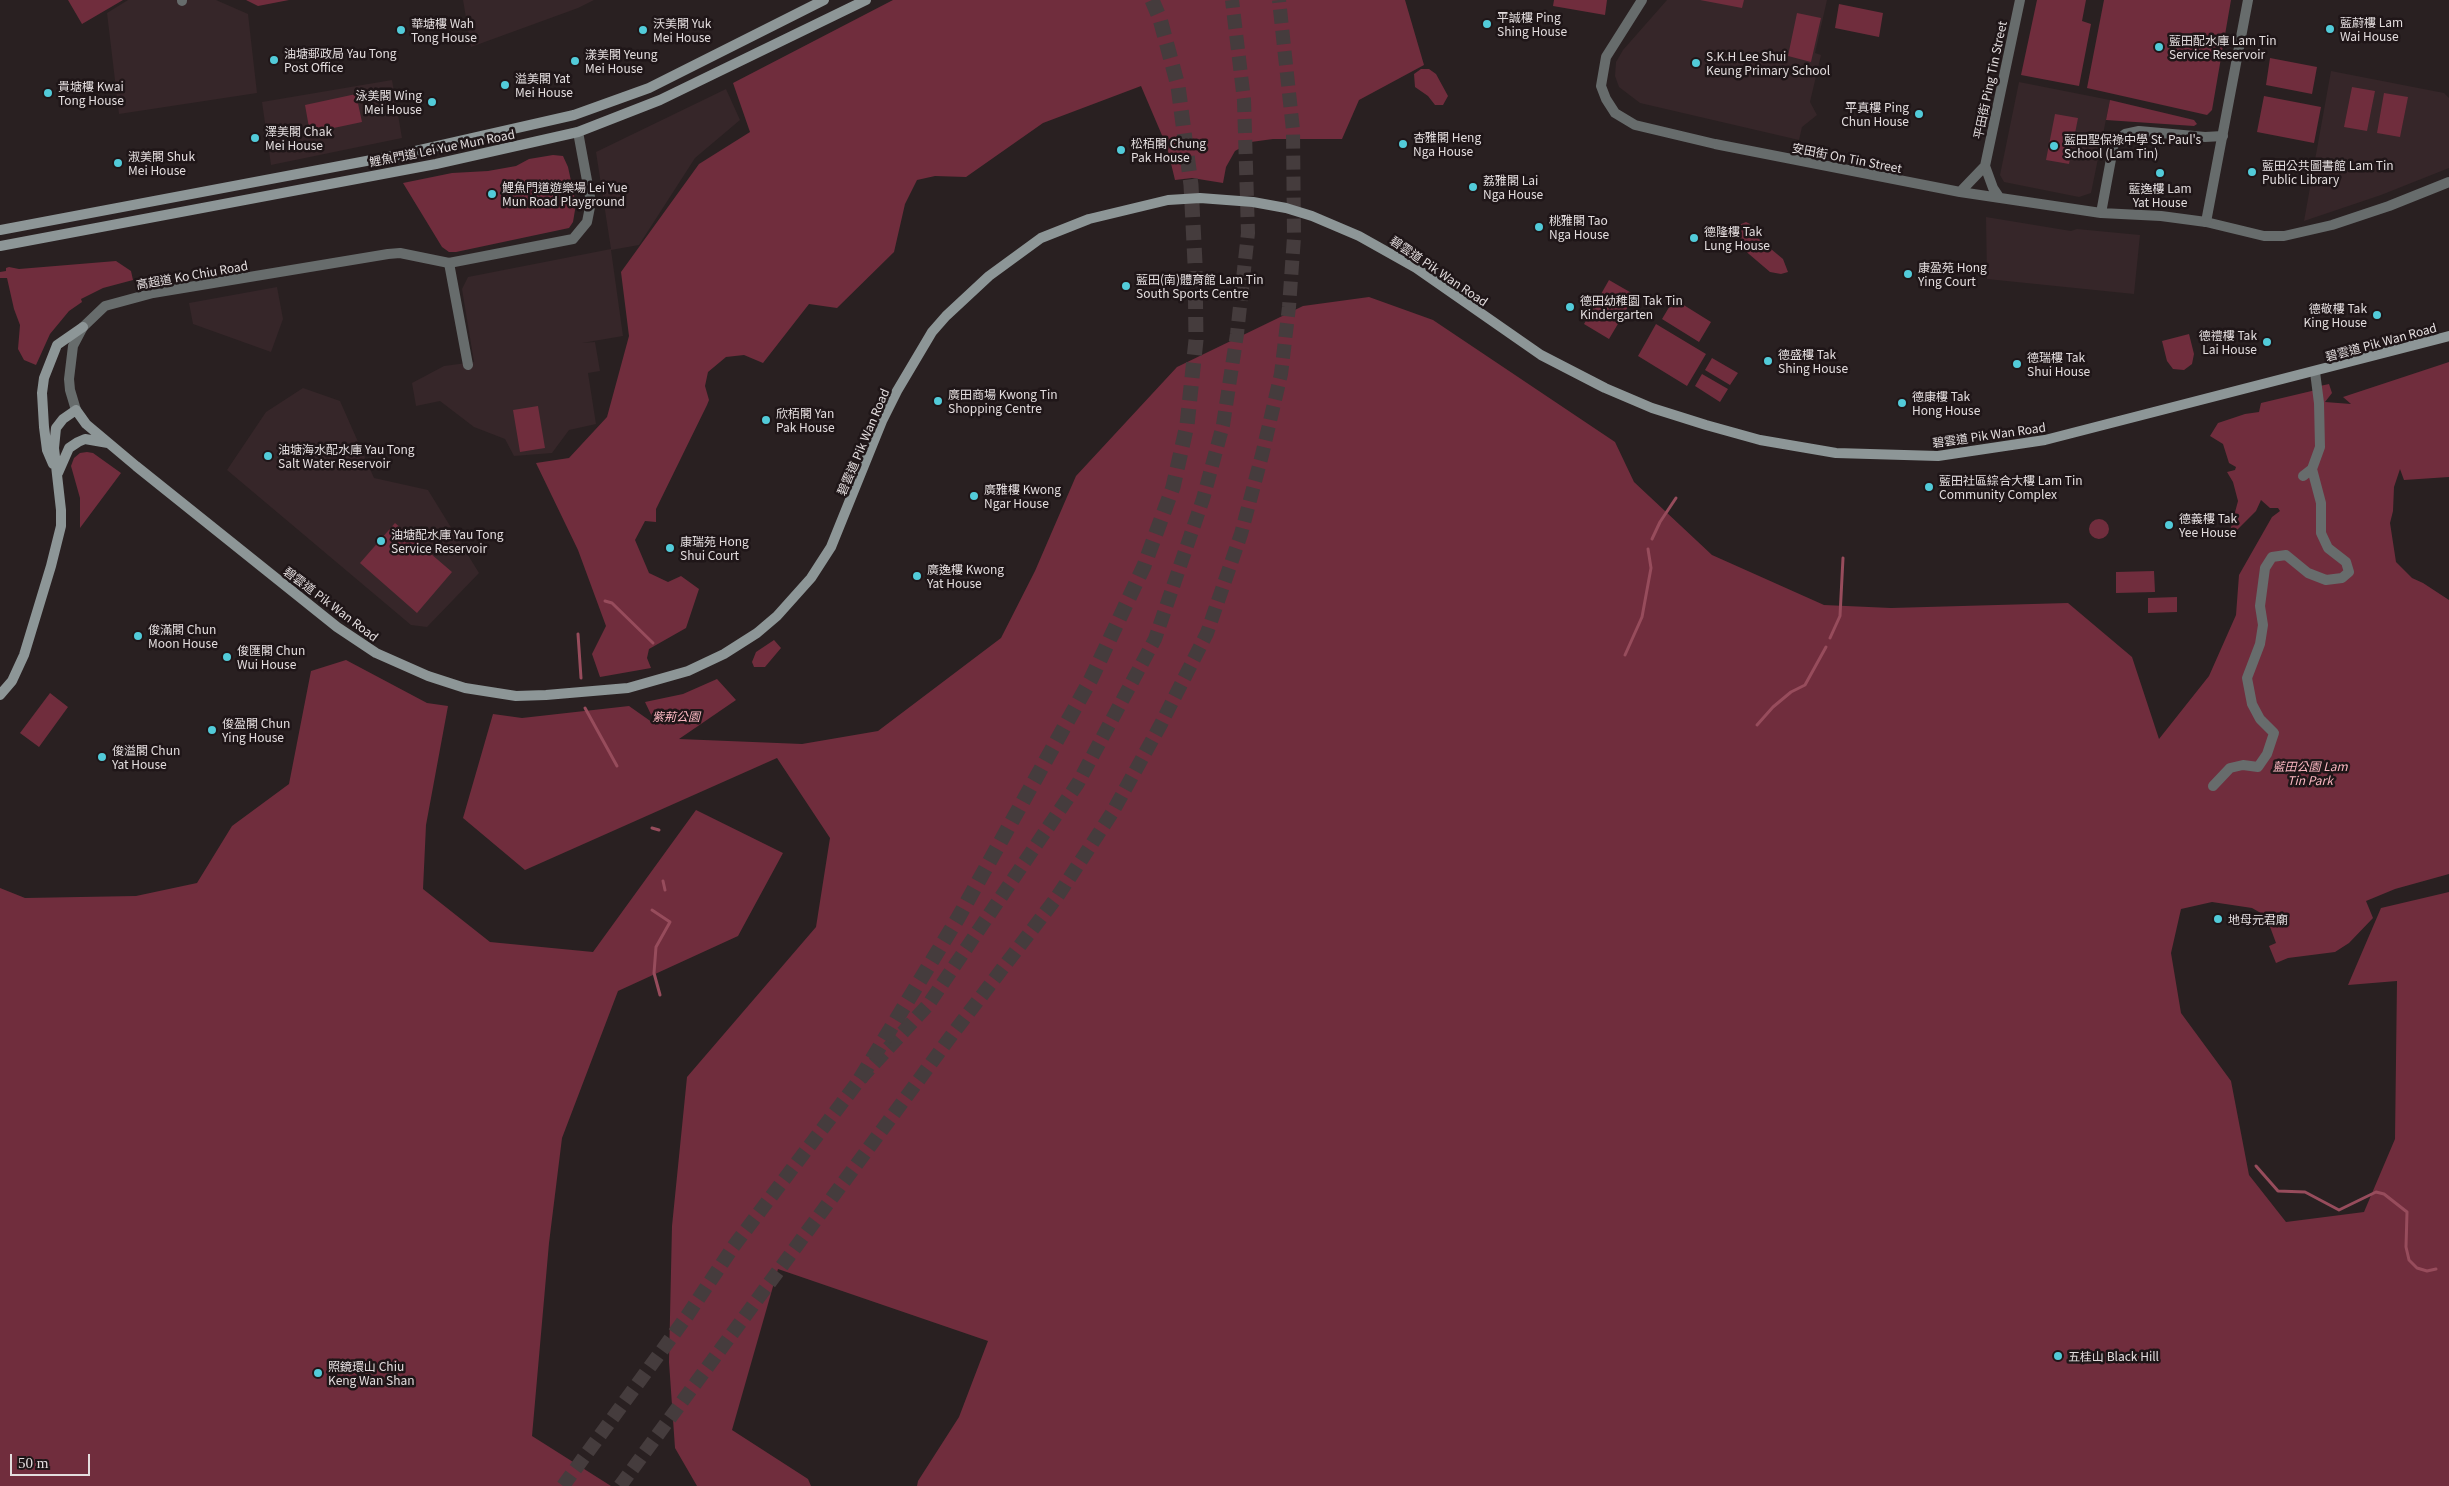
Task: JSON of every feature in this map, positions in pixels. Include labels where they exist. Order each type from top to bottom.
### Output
[{"type":"main road","name":"鯉魚門道 Lei Yue Mun Road","points":[[0,230],[391,156],[574,115],[649,88],[824,0]]},
{"type":"main road","name":"鯉魚門道 Lei Yue Mun Road","points":[[0,246],[436,164],[578,132],[660,100],[866,0]]},
{"type":"main road","name":"高超道 Ko Chiu Road","points":[[574,115],[578,132]]},
{"type":"main road","name":"碧雲道 Pik Wan Road","points":[[76,410],[86,424],[109,444],[337,627],[376,653],[434,678],[465,688],[516,696],[590,693],[642,685],[688,671],[724,654],[767,624],[801,592],[831,547],[879,428],[897,391],[932,332],[962,301],[1005,264],[1052,232],[1089,219],[1159,202],[1194,198],[1253,202],[1286,208],[1331,223],[1359,236],[1416,268],[1502,329],[1572,373],[1652,408],[1760,440],[1850,455],[1938,456],[2045,440],[2138,418],[2449,336]]},
{"type":"main road","points":[[58,474],[47,450],[42,408],[44,378],[57,345],[82,326]]},
{"type":"main road","points":[[0,695],[12,681],[24,655],[55,552],[61,526],[58,474],[54,448],[56,428],[63,418],[76,410]]},
{"type":"main road","points":[[58,474],[69,448],[78,442],[85,439],[109,444]]},
{"type":"street","name":"安田街 On Tin Street","points":[[1642,0],[1616,38],[1606,57],[1601,86],[1606,99],[1615,113],[1635,125],[1715,144],[1960,192],[2100,212],[2161,216],[2206,222],[2264,236],[2284,236],[2332,225],[2449,182]]},
{"type":"street","name":"平田街 Ping Tin Street","points":[[1985,166],[2020,0]]},
{"type":"street","points":[[2206,222],[2248,0]]},
{"type":"street","points":[[2100,212],[2114,142],[2125,134],[2139,131],[2205,137],[2223,136]]},
{"type":"street","name":"高超道 Ko Chiu Road","points":[[76,410],[70,390],[70,363],[73,346],[82,326],[97,312],[116,303],[228,280],[388,254],[400,254],[449,264],[566,242],[577,235],[587,222],[591,202],[578,132]]},
{"type":"street","points":[[1960,192],[1985,166],[1993,188],[1999,197]]},
{"type":"street","points":[[449,264],[468,365]]},
{"type":"street","points":[[2303,476],[2312,469],[2320,447],[2319,403],[2315,372]]},
{"type":"street","points":[[2213,786],[2230,768],[2243,765],[2258,767],[2267,754],[2274,733],[2260,719],[2252,704],[2247,678],[2260,644],[2263,625],[2260,606],[2265,568],[2272,557],[2286,555],[2308,573],[2326,580],[2342,578],[2349,572],[2346,562],[2328,548],[2321,533],[2321,503],[2312,469]]},
{"type":"shaded area","points":[[128,0],[216,0],[248,14],[257,93],[119,114],[107,13]]},
{"type":"shaded area","points":[[463,0],[594,0],[578,8],[471,47]]},
{"type":"shaded area","points":[[1667,0],[1827,0],[1815,53],[1821,55],[1810,102],[1817,115],[1802,127],[1799,140],[1640,103],[1619,87],[1615,76],[1616,62],[1623,50]]},
{"type":"shaded area","points":[[2331,71],[2444,93],[2449,98],[2449,168],[2381,195],[2304,221]]},
{"type":"shaded area","points":[[392,80],[402,138],[271,165],[262,102]]},
{"type":"shaded area","name":"藍田聖保祿中學 St. Paul's School (Lam Tin)","points":[[2019,82],[2110,100],[2091,193],[2079,197],[2004,182],[2000,175]]},
{"type":"shaded area","points":[[726,89],[740,120],[695,158],[639,245],[611,250],[623,336],[582,343],[595,342],[600,371],[588,373],[596,424],[569,430],[552,453],[514,456],[505,439],[474,427],[440,401],[416,406],[412,383],[444,366],[474,362],[462,289],[468,277],[611,249],[596,152]]},
{"type":"shaded area","points":[[1986,217],[2071,231],[2077,229],[2140,235],[2134,294],[1987,279]]},
{"type":"shaded area","points":[[277,287],[283,319],[271,352],[193,324],[189,303]]},
{"type":"shaded area","points":[[303,388],[340,401],[374,478],[428,490],[479,573],[427,627],[411,625],[227,470],[266,412]]},
{"type":"green space","points":[[68,0],[123,0],[82,24]]},
{"type":"green space","points":[[246,0],[289,0],[258,6]]},
{"type":"green space","points":[[893,0],[1405,0],[1424,65],[1359,100],[1342,139],[1273,139],[1251,142],[1235,151],[1226,167],[1223,183],[1192,178],[1175,180],[1167,147],[1141,86],[1043,123],[966,177],[935,176],[917,180],[905,204],[894,252],[837,308],[809,304],[763,363],[744,355],[726,357],[708,372],[705,386],[709,400],[707,405],[656,509],[656,522],[645,521],[635,540],[649,573],[668,582],[681,576],[699,589],[686,628],[649,649],[647,658],[651,668],[600,677],[592,654],[606,626],[578,550],[536,463],[569,458],[607,417],[629,336],[621,272],[699,164],[750,132],[733,83]]},
{"type":"green space","points":[[1554,0],[1607,0],[1605,15],[1553,6]]},
{"type":"green space","points":[[1700,0],[1744,0],[1742,8]]},
{"type":"green space","points":[[2037,0],[2086,0],[2082,21],[2091,24],[2079,86],[2021,75]]},
{"type":"green space","name":"藍田配水庫 Lam Tin Service Reservoir","points":[[2104,0],[2231,0],[2212,110],[2207,115],[2087,88]]},
{"type":"green space","points":[[1839,4],[1883,13],[1879,37],[1835,28]]},
{"type":"green space","points":[[1797,13],[1821,18],[1811,62],[1788,56]]},
{"type":"green space","points":[[2270,58],[2317,67],[2312,94],[2266,85]]},
{"type":"green space","points":[[1421,69],[1429,69],[1436,74],[1448,96],[1443,105],[1435,105],[1428,96],[1415,87],[1414,74]]},
{"type":"green space","points":[[2352,87],[2375,91],[2367,131],[2344,127]]},
{"type":"green space","points":[[2384,93],[2408,97],[2400,137],[2377,133]]},
{"type":"green space","points":[[356,94],[362,122],[310,133],[305,105]]},
{"type":"green space","points":[[2264,96],[2321,107],[2314,143],[2257,132]]},
{"type":"green space","points":[[2110,100],[2194,120],[2197,124],[2194,126],[2106,120]]},
{"type":"green space","points":[[2055,114],[2078,118],[2069,164],[2046,160]]},
{"type":"green space","name":"鯉魚門道遊樂場 Lei Yue Mun Road Playground","points":[[553,155],[563,156],[568,167],[576,204],[573,222],[569,228],[456,252],[449,252],[442,247],[403,183],[452,173],[488,171],[516,166],[529,159]]},
{"type":"green space","points":[[1746,222],[1750,224],[1753,234],[1783,259],[1788,272],[1781,274],[1770,272],[1736,243],[1734,237],[1735,230],[1739,225]]},
{"type":"green space","points":[[116,261],[131,271],[133,280],[103,288],[81,299],[82,302],[69,311],[50,334],[36,365],[24,360],[18,349],[20,325],[14,309],[7,278],[0,278],[0,272],[6,271],[6,268],[9,267],[19,269]]},
{"type":"green space","points":[[1609,280],[1635,295],[1609,339],[1584,324]]},
{"type":"green space","points":[[1369,297],[1433,320],[1615,442],[1634,482],[1712,555],[1824,605],[1891,608],[2068,603],[2132,657],[2159,739],[2209,676],[2236,615],[2239,575],[2272,517],[2280,511],[2278,508],[2270,508],[2261,500],[2256,511],[2231,536],[2229,535],[2238,501],[2233,482],[2227,472],[2235,470],[2236,467],[2229,463],[2223,444],[2210,436],[2218,423],[2245,414],[2259,412],[2261,403],[2320,389],[2320,386],[2329,384],[2332,393],[2325,402],[2351,404],[2343,397],[2449,362],[2449,477],[2404,480],[2400,469],[2394,487],[2393,511],[2390,523],[2396,562],[2412,578],[2449,600],[2449,874],[2395,889],[2366,901],[2373,918],[2349,943],[2335,952],[2288,958],[2276,963],[2269,946],[2276,943],[2266,916],[2252,908],[2212,902],[2181,909],[2171,953],[2181,1013],[2231,1081],[2249,1175],[2286,1222],[2364,1212],[2395,1139],[2397,981],[2348,985],[2381,908],[2449,892],[2449,1486],[917,1486],[918,1481],[959,1417],[988,1341],[778,1269],[732,1430],[808,1479],[811,1486],[697,1486],[675,1448],[669,1362],[672,1226],[687,1077],[816,927],[830,838],[777,758],[525,870],[463,818],[493,714],[522,718],[629,706],[656,725],[645,702],[683,694],[717,679],[736,700],[679,739],[802,744],[878,731],[1001,638],[1035,571],[1076,476],[1177,367],[1303,306]]},
{"type":"green space","points":[[1674,299],[1711,322],[1699,342],[1662,319]]},
{"type":"green space","points":[[1656,324],[1706,354],[1687,386],[1638,356]]},
{"type":"green space","points":[[2189,334],[2194,354],[2192,364],[2184,370],[2173,369],[2167,361],[2162,341]]},
{"type":"green space","points":[[1712,358],[1738,373],[1730,385],[1705,370]]},
{"type":"green space","points":[[1702,374],[1728,389],[1720,402],[1695,386]]},
{"type":"green space","points":[[538,406],[545,448],[520,452],[513,410]]},
{"type":"green space","points":[[80,453],[93,453],[121,473],[80,528],[80,498],[71,466],[74,458]]},
{"type":"green space","points":[[2099,519],[2106,522],[2109,529],[2106,536],[2099,539],[2092,536],[2089,529],[2092,522]]},
{"type":"green space","points":[[395,523],[452,572],[417,613],[360,563]]},
{"type":"green space","points":[[2154,571],[2155,592],[2116,593],[2116,572]]},
{"type":"green space","points":[[2177,597],[2177,612],[2148,613],[2148,598]]},
{"type":"green space","points":[[774,640],[781,648],[765,667],[754,667],[752,662],[756,652]]},
{"type":"green space","points":[[346,660],[427,703],[448,706],[426,825],[423,889],[490,942],[593,952],[696,810],[783,853],[738,936],[618,991],[562,1138],[549,1243],[532,1436],[611,1486],[0,1486],[0,888],[25,898],[136,896],[197,883],[232,826],[289,784],[311,671]]},
{"type":"green space","points":[[50,693],[68,707],[39,747],[20,733]]},
{"type":"waterway","points":[[1652,539],[1660,522],[1676,498]]},
{"type":"waterway","points":[[1625,655],[1642,617],[1651,568],[1648,549]]},
{"type":"waterway","points":[[1830,638],[1840,616],[1843,558]]},
{"type":"waterway","points":[[605,601],[612,603],[653,643]]},
{"type":"waterway","points":[[578,634],[581,678]]},
{"type":"waterway","points":[[1757,725],[1773,707],[1791,692],[1805,685],[1826,647]]},
{"type":"waterway","points":[[585,708],[617,766]]},
{"type":"waterway","points":[[652,828],[659,830]]},
{"type":"waterway","points":[[663,881],[665,890]]},
{"type":"waterway","points":[[652,910],[670,922],[656,947],[654,973],[660,995]]},
{"type":"waterway","points":[[2256,1166],[2278,1191],[2305,1192],[2339,1210],[2376,1192],[2384,1194],[2407,1212],[2406,1247],[2409,1260],[2417,1268],[2427,1271],[2436,1269]]},
{"type":"tunnel","points":[[860,1079],[958,918],[1091,679],[1144,566],[1173,487],[1187,425],[1196,340],[1195,263],[1191,185],[1178,86],[1160,19],[1152,0]]},
{"type":"tunnel","points":[[563,1486],[687,1316],[733,1247],[860,1079],[928,1005],[1078,783],[1155,639],[1203,499],[1223,425],[1237,334],[1248,233],[1244,100],[1232,0]]},
{"type":"tunnel","points":[[620,1486],[954,1032],[1057,897],[1112,813],[1161,724],[1207,633],[1241,534],[1262,455],[1281,374],[1289,307],[1294,237],[1293,130],[1279,0]]},
{"type":"place","name":"平誠樓 Ping Shing House","points":[[1487,24]]},
{"type":"place","name":"藍蔚樓 Lam Wai House","points":[[2330,29]]},
{"type":"place","name":"華塘樓 Wah Tong House","points":[[401,30]]},
{"type":"place","name":"沃美閣 Yuk Mei House","points":[[643,30]]},
{"type":"place","name":"藍田配水庫 Lam Tin Service Reservoir","points":[[2159,47]]},
{"type":"place","name":"油塘郵政局 Yau Tong Post Office","points":[[274,60]]},
{"type":"place","name":"漾美閣 Yeung Mei House","points":[[575,61]]},
{"type":"place","name":"S.K.H Lee Shui Keung Primary School","points":[[1696,63]]},
{"type":"place","name":"溢美閣 Yat Mei House","points":[[505,85]]},
{"type":"place","name":"貴塘樓 Kwai Tong House","points":[[48,93]]},
{"type":"place","name":"泳美閣 Wing Mei House","points":[[432,102]]},
{"type":"place","name":"平真樓 Ping Chun House","points":[[1919,114]]},
{"type":"place","name":"澤美閣 Chak Mei House","points":[[255,138]]},
{"type":"place","name":"杏雅閣 Heng Nga House","points":[[1403,144]]},
{"type":"place","name":"藍田聖保祿中學 St. Paul's School (Lam Tin)","points":[[2054,146]]},
{"type":"place","name":"松栢閣 Chung Pak House","points":[[1121,150]]},
{"type":"place","name":"淑美閣 Shuk Mei House","points":[[118,163]]},
{"type":"place","name":"藍田公共圖書館 Lam Tin Public Library","points":[[2252,172]]},
{"type":"place","name":"藍逸樓 Lam Yat House","points":[[2160,173]]},
{"type":"place","name":"荔雅閣 Lai Nga House","points":[[1473,187]]},
{"type":"place","name":"鯉魚門道遊樂場 Lei Yue Mun Road Playground","points":[[492,194]]},
{"type":"place","name":"桃雅閣 Tao Nga House","points":[[1539,227]]},
{"type":"place","name":"德隆樓 Tak Lung House","points":[[1694,238]]},
{"type":"place","name":"康盈苑 Hong Ying Court","points":[[1908,274]]},
{"type":"place","name":"藍田(南)體育館 Lam Tin South Sports Centre","points":[[1126,286]]},
{"type":"place","name":"德田幼稚園 Tak Tin Kindergarten","points":[[1570,307]]},
{"type":"place","name":"德敬樓 Tak King House","points":[[2377,315]]},
{"type":"place","name":"德禮樓 Tak Lai House","points":[[2267,342]]},
{"type":"place","name":"德盛樓 Tak Shing House","points":[[1768,361]]},
{"type":"place","name":"德瑞樓 Tak Shui House","points":[[2017,364]]},
{"type":"place","name":"廣田商場 Kwong Tin Shopping Centre","points":[[938,401]]},
{"type":"place","name":"德康樓 Tak Hong House","points":[[1902,403]]},
{"type":"place","name":"欣栢閣 Yan Pak House","points":[[766,420]]},
{"type":"place","name":"油塘海水配水庫 Yau Tong Salt Water Reservoir","points":[[268,456]]},
{"type":"place","name":"藍田社區綜合大樓 Lam Tin Community Complex","points":[[1929,487]]},
{"type":"place","name":"廣雅樓 Kwong Ngar House","points":[[974,496]]},
{"type":"place","name":"德義樓 Tak Yee House","points":[[2169,525]]},
{"type":"place","name":"油塘配水庫 Yau Tong Service Reservoir","points":[[381,541]]},
{"type":"place","name":"康瑞苑 Hong Shui Court","points":[[670,548]]},
{"type":"place","name":"廣逸樓 Kwong Yat House","points":[[917,576]]},
{"type":"place","name":"俊滿閣 Chun Moon House","points":[[138,636]]},
{"type":"place","name":"俊匯閣 Chun Wui House","points":[[227,657]]},
{"type":"place","name":"俊盈閣 Chun Ying House","points":[[212,730]]},
{"type":"place","name":"俊溢閣 Chun Yat House","points":[[102,757]]},
{"type":"place","name":"地母元君廟","points":[[2218,919]]},
{"type":"place","name":"五桂山 Black Hill","points":[[2058,1356]]},
{"type":"place","name":"照鏡環山 Chiu Keng Wan Shan","points":[[318,1373]]},
{"type":"park label","name":"紫荊公園","points":[[676,716]]},
{"type":"park label","name":"藍田公園 Lam Tin Park","points":[[2310,773]]}]
